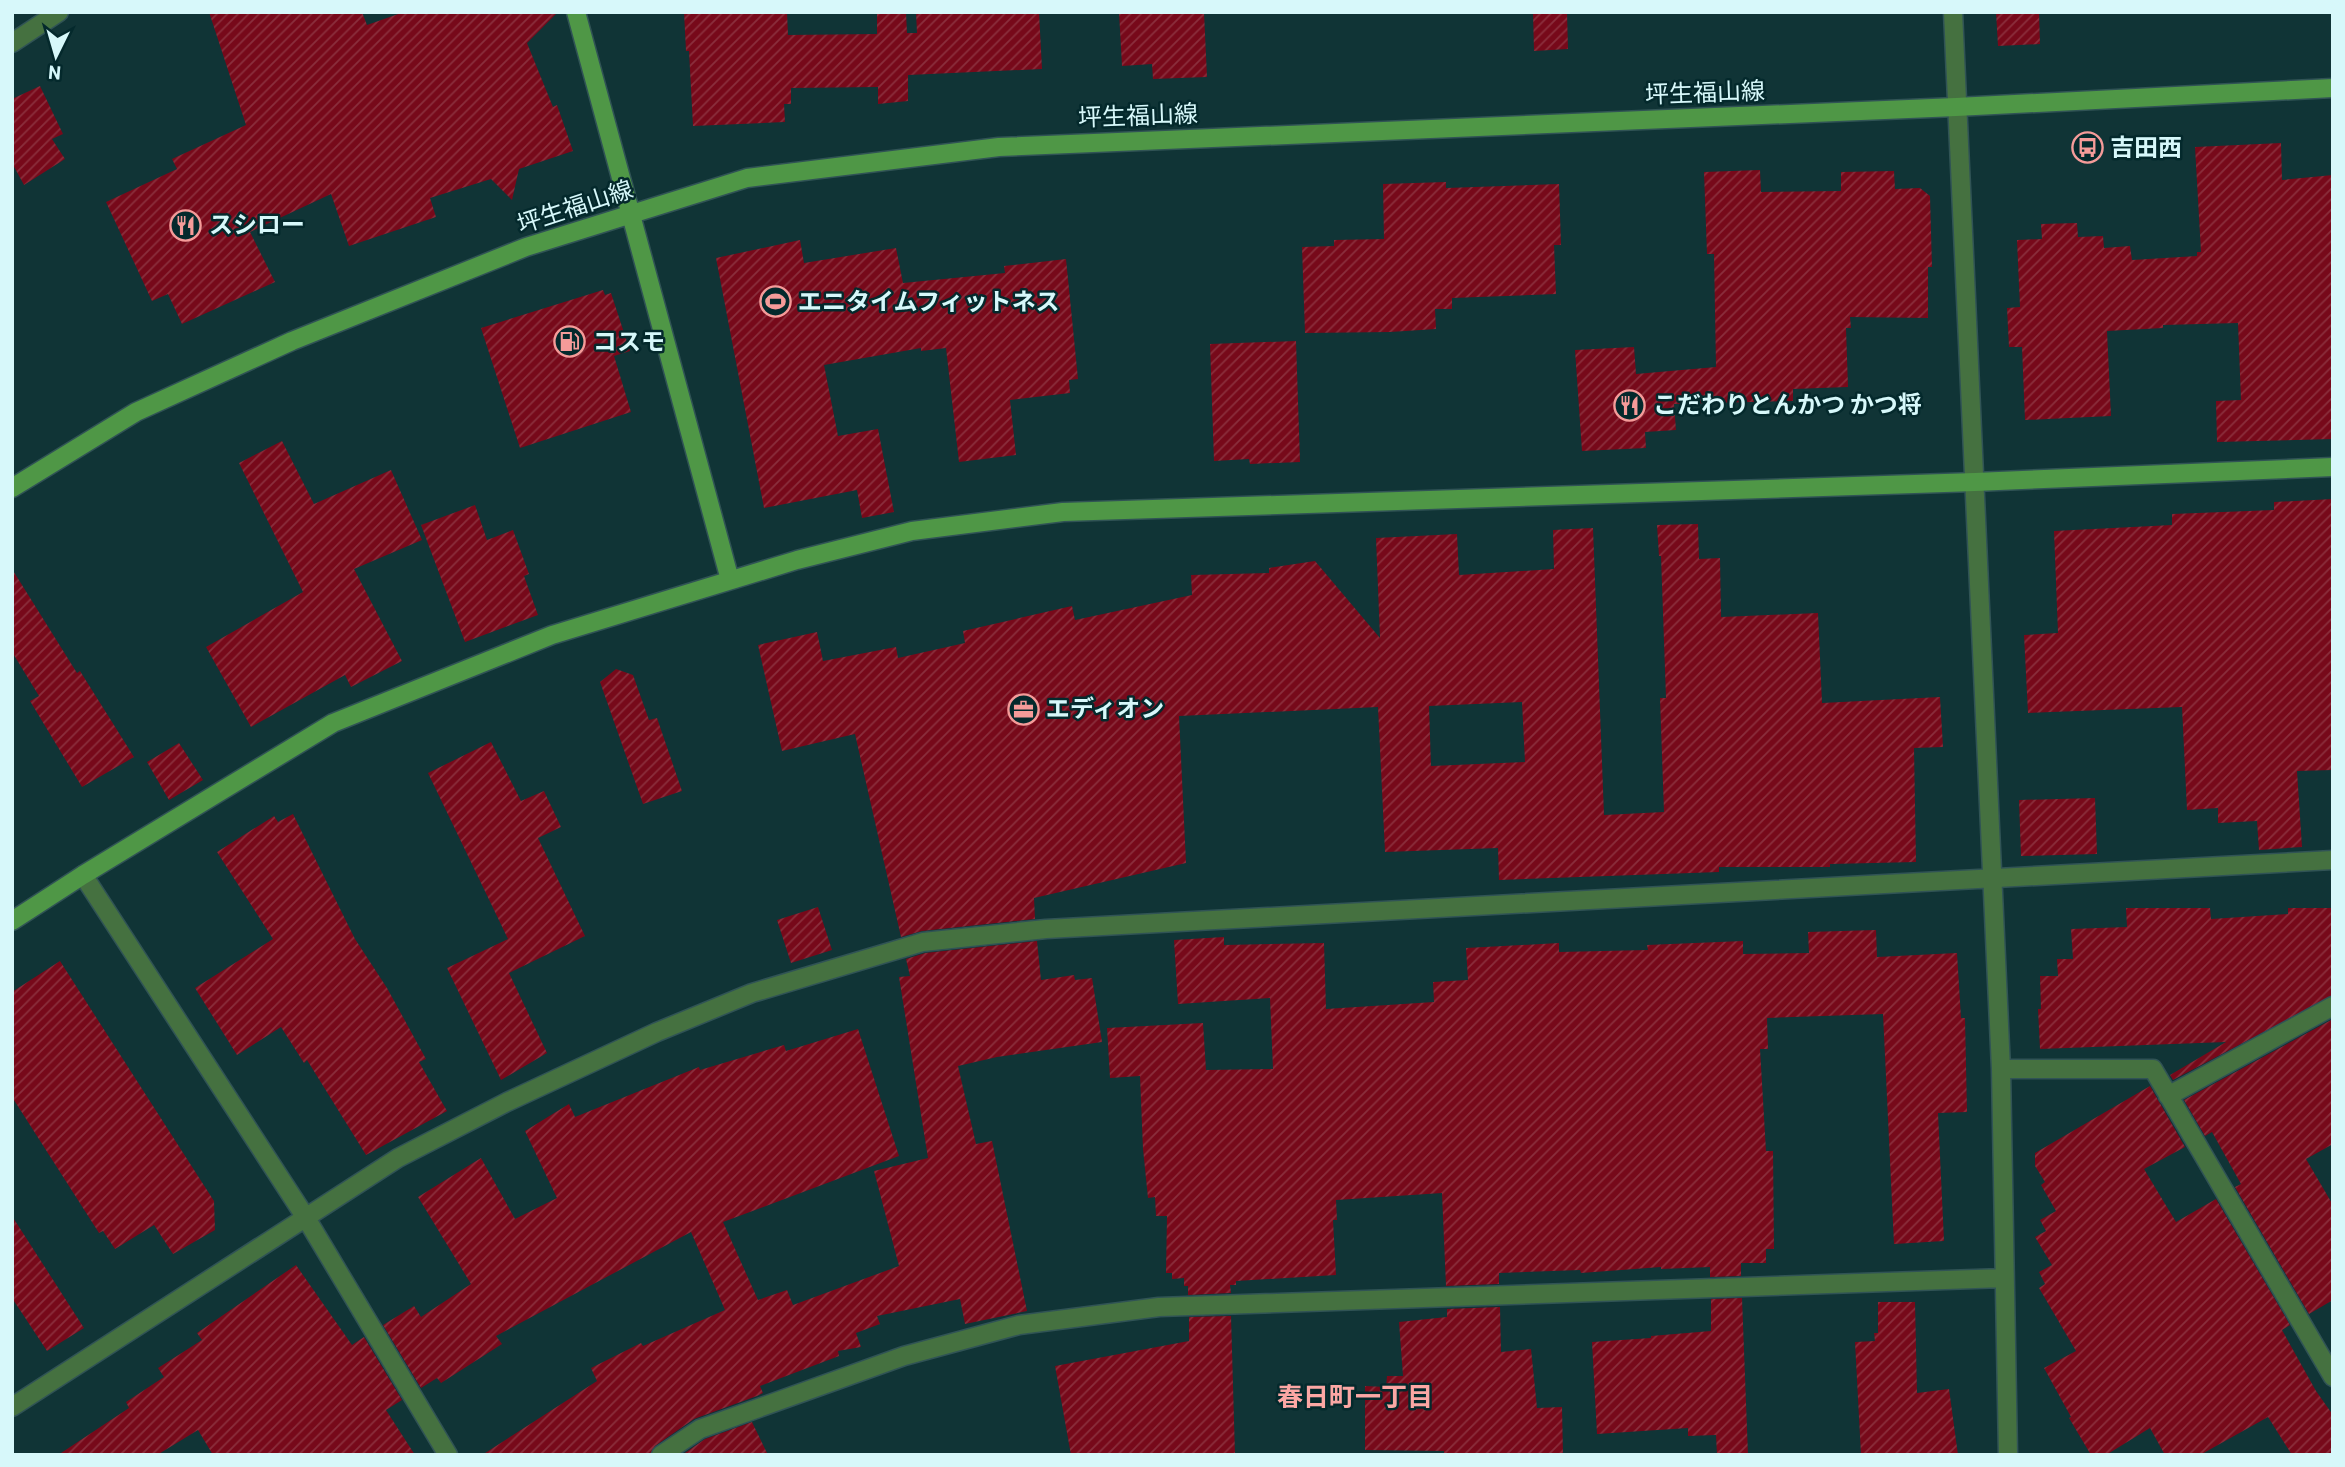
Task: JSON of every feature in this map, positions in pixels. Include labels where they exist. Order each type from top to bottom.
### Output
[{"type":"street","points":[[12,43],[59,12]]},
{"type":"street","points":[[576,12],[730,580]]},
{"type":"street","points":[[1953,12],[2001,1069],[2008,1455]]},
{"type":"street","name":"坪生福山線","points":[[12,488],[136,412],[304,336],[526,247],[747,178],[999,146],[1956,107],[2333,88]]},
{"type":"street","points":[[12,921],[333,723],[552,635],[797,560],[912,531],[1063,512],[1975,482],[2333,467]]},
{"type":"street","points":[[12,1407],[398,1158],[507,1102],[657,1032],[752,993],[923,942],[1046,929],[2333,860]]},
{"type":"street","points":[[83,875],[306,1218],[448,1455]]},
{"type":"street","points":[[2168,1096],[2333,1006]]},
{"type":"street","points":[[2001,1069],[2153,1069],[2333,1377]]},
{"type":"street","points":[[661,1455],[700,1429],[904,1356],[1019,1325],[1108,1313],[1159,1307],[2004,1278]]},
{"type":"building","points":[[209,12],[362,12],[367,25],[404,12],[558,12],[527,43],[553,107],[557,105],[573,151],[519,169],[512,200],[491,179],[430,198],[436,217],[349,246],[331,194],[250,232],[275,282],[182,324],[168,294],[152,301],[106,202],[177,169],[172,159],[246,125]]},
{"type":"building","points":[[684,12],[787,12],[788,35],[877,34],[877,12],[906,12],[907,33],[917,33],[916,12],[1039,12],[1042,69],[908,75],[908,101],[878,104],[878,87],[791,88],[791,104],[784,104],[785,122],[693,126]]},
{"type":"building","points":[[1119,12],[1204,12],[1207,77],[1153,79],[1152,64],[1122,66]]},
{"type":"building","points":[[1533,12],[1567,12],[1568,49],[1534,51]]},
{"type":"building","points":[[1996,12],[2039,12],[2040,44],[1998,46]]},
{"type":"building","points":[[40,86],[63,134],[52,139],[65,159],[24,185],[12,163],[12,99]]},
{"type":"building","points":[[2281,143],[2282,180],[2333,175],[2333,439],[2217,442],[2216,401],[2241,400],[2238,323],[2163,325],[2163,328],[2107,331],[2111,416],[2025,420],[2022,347],[2009,347],[2007,308],[2020,307],[2017,240],[2042,239],[2041,224],[2077,223],[2078,237],[2103,236],[2104,248],[2130,246],[2132,260],[2197,256],[2197,252],[2201,252],[2195,147]]},
{"type":"building","points":[[1760,170],[1761,192],[1841,191],[1841,172],[1894,171],[1895,189],[1920,188],[1930,196],[1932,267],[1928,267],[1928,318],[1850,317],[1851,328],[1846,328],[1848,387],[1793,389],[1793,401],[1674,404],[1676,430],[1645,432],[1646,448],[1582,451],[1575,350],[1634,347],[1636,374],[1716,367],[1714,254],[1707,254],[1704,172]]},
{"type":"building","points":[[1446,182],[1446,188],[1559,184],[1561,245],[1554,245],[1556,294],[1452,298],[1452,309],[1435,309],[1436,329],[1305,333],[1302,247],[1334,246],[1334,240],[1384,239],[1383,184]]},
{"type":"building","points":[[800,240],[804,263],[896,248],[903,283],[1005,273],[1004,266],[1066,259],[1078,379],[1069,380],[1070,393],[1010,400],[1016,455],[959,462],[946,348],[921,351],[921,348],[824,365],[838,436],[878,429],[894,512],[862,518],[857,490],[764,508],[716,258]]},
{"type":"building","points":[[603,290],[605,295],[611,293],[630,351],[614,356],[631,412],[520,448],[481,328]]},
{"type":"building","points":[[1296,341],[1300,462],[1250,464],[1249,459],[1214,461],[1210,344]]},
{"type":"building","points":[[282,441],[314,504],[391,470],[422,540],[354,569],[402,661],[351,687],[345,675],[251,727],[206,647],[303,592],[239,463]]},
{"type":"building","points":[[2333,499],[2333,770],[2297,771],[2302,847],[2259,850],[2257,821],[2218,823],[2218,808],[2187,810],[2182,707],[2028,713],[2024,635],[2058,633],[2054,531],[2172,525],[2172,514],[2274,510],[2274,502]]},
{"type":"building","points":[[475,505],[487,540],[513,530],[529,574],[524,576],[538,615],[465,642],[421,525]]},
{"type":"building","points":[[1698,524],[1699,559],[1720,558],[1721,617],[1818,613],[1822,703],[1940,697],[1943,747],[1914,748],[1916,862],[1830,864],[1830,867],[1719,867],[1719,872],[1499,880],[1498,848],[1385,852],[1378,707],[1179,716],[1186,863],[1034,898],[1035,919],[922,931],[901,937],[855,734],[782,751],[758,645],[817,632],[823,661],[896,647],[898,658],[965,643],[963,631],[1072,606],[1075,620],[1192,595],[1191,575],[1269,573],[1269,568],[1315,561],[1380,638],[1376,538],[1457,534],[1459,575],[1554,569],[1553,530],[1593,528],[1604,815],[1664,812],[1660,698],[1666,698],[1661,556],[1657,525]],"holes":[[[1522,702],[1525,762],[1431,766],[1429,706]]]},
{"type":"building","points":[[12,569],[134,757],[82,787],[30,701],[39,696],[12,652]]},
{"type":"building","points":[[616,669],[633,675],[649,720],[657,718],[682,791],[643,804],[600,682]]},
{"type":"building","points":[[491,742],[521,801],[544,791],[561,827],[538,838],[585,936],[509,973],[547,1053],[501,1080],[447,968],[508,939],[428,773]]},
{"type":"building","points":[[179,743],[203,780],[169,800],[147,762]]},
{"type":"building","points":[[2095,798],[2097,854],[2021,856],[2019,800]]},
{"type":"building","points":[[293,814],[355,939],[387,988],[426,1059],[419,1062],[447,1111],[366,1155],[307,1060],[304,1063],[281,1027],[237,1055],[195,988],[273,939],[217,852],[274,816],[278,822]]},
{"type":"building","points":[[818,907],[832,950],[791,963],[777,920]]},
{"type":"building","points":[[2126,908],[2210,908],[2211,919],[2288,914],[2288,908],[2333,908],[2333,995],[2173,1080],[2170,1075],[2226,1042],[2040,1049],[2040,976],[2058,976],[2057,959],[2073,959],[2071,929],[2127,927]]},
{"type":"building","points":[[1876,930],[1877,957],[1957,953],[1961,1018],[1965,1018],[1967,1112],[1938,1113],[1944,1241],[1894,1244],[1883,1014],[1767,1018],[1768,1049],[1760,1049],[1766,1151],[1773,1151],[1774,1249],[1766,1249],[1766,1263],[1741,1263],[1741,1276],[1710,1277],[1710,1267],[1661,1267],[1581,1273],[1580,1270],[1499,1273],[1499,1284],[1446,1286],[1442,1193],[1336,1200],[1337,1220],[1333,1220],[1336,1275],[1236,1281],[1236,1285],[1230,1285],[1231,1293],[1188,1295],[1184,1278],[1172,1279],[1172,1273],[1166,1273],[1167,1216],[1156,1216],[1155,1197],[1148,1198],[1140,1076],[1110,1078],[1107,1028],[1203,1023],[1206,1070],[1273,1069],[1270,998],[1178,1004],[1174,940],[1224,937],[1224,945],[1324,943],[1326,1009],[1434,1002],[1433,982],[1468,980],[1466,948],[1559,943],[1559,952],[1648,950],[1647,945],[1743,941],[1743,954],[1809,953],[1808,932]]},
{"type":"building","points":[[1037,941],[1041,980],[1074,975],[1075,980],[1092,978],[1102,1042],[997,1057],[958,1066],[976,1144],[992,1141],[1027,1311],[965,1324],[960,1299],[877,1316],[880,1324],[856,1333],[861,1347],[838,1351],[839,1356],[760,1386],[763,1393],[757,1396],[694,1419],[655,1446],[650,1455],[482,1455],[597,1381],[591,1368],[641,1343],[643,1346],[725,1310],[691,1232],[496,1336],[502,1344],[441,1383],[437,1378],[421,1388],[383,1325],[414,1306],[421,1317],[471,1284],[418,1197],[481,1158],[515,1219],[557,1198],[525,1131],[569,1104],[575,1117],[699,1067],[700,1070],[784,1045],[786,1051],[858,1029],[899,1156],[723,1222],[758,1300],[787,1290],[793,1305],[899,1266],[874,1171],[928,1158],[899,977],[910,976],[906,959],[925,953]]},
{"type":"building","points":[[60,961],[214,1201],[215,1230],[173,1254],[154,1225],[115,1249],[103,1231],[99,1233],[12,1097],[12,992]]},
{"type":"building","points":[[2333,1019],[2333,1144],[2306,1159],[2333,1205],[2333,1300],[2309,1314],[2235,1187],[2241,1184],[2212,1132],[2205,1136],[2184,1100]]},
{"type":"building","points":[[2150,1086],[2185,1147],[2144,1169],[2176,1222],[2216,1199],[2290,1325],[2282,1330],[2316,1391],[2333,1415],[2333,1455],[2292,1455],[2268,1417],[2200,1455],[2165,1455],[2150,1428],[2106,1455],[2091,1455],[2044,1368],[2076,1351],[2039,1288],[2045,1284],[2039,1272],[2052,1265],[2035,1237],[2046,1231],[2040,1220],[2056,1211],[2041,1185],[2045,1182],[2035,1166],[2035,1153]]},
{"type":"building","points":[[12,1216],[84,1328],[47,1351],[12,1298]]},
{"type":"building","points":[[296,1265],[352,1345],[364,1337],[402,1400],[386,1410],[415,1455],[213,1455],[198,1430],[157,1455],[58,1455],[129,1408],[126,1402],[164,1377],[158,1368],[202,1340],[197,1333]]},
{"type":"building","points":[[1742,1298],[1748,1455],[1717,1455],[1716,1435],[1688,1436],[1688,1428],[1597,1434],[1592,1342],[1711,1331],[1711,1299]]},
{"type":"building","points":[[1878,1302],[1915,1302],[1917,1393],[1949,1389],[1958,1455],[1861,1455],[1855,1342],[1875,1341],[1874,1333],[1878,1333]]},
{"type":"building","points":[[1500,1307],[1501,1352],[1531,1349],[1537,1408],[1562,1407],[1563,1455],[1444,1455],[1444,1451],[1365,1450],[1365,1386],[1386,1387],[1387,1376],[1403,1376],[1399,1322],[1447,1317],[1447,1309]]},
{"type":"building","points":[[1231,1316],[1235,1455],[1071,1455],[1055,1366],[1189,1341],[1189,1317]]},
{"type":"building","points":[[752,1422],[768,1455],[682,1455],[705,1439]]},
{"type":"place","name":"吉田西","points":[[2087,148]]},
{"type":"place","name":"スシロー","points":[[186,225]]},
{"type":"place","name":"エニタイムフィットネス","points":[[775,302]]},
{"type":"place","name":"コスモ","points":[[570,342]]},
{"type":"place","name":"こだわりとんかつ かつ将","points":[[1630,405]]},
{"type":"place","name":"エディオン","points":[[1023,709]]},
{"type":"district","name":"春日町一丁目","points":[[1355,1397]]}]
